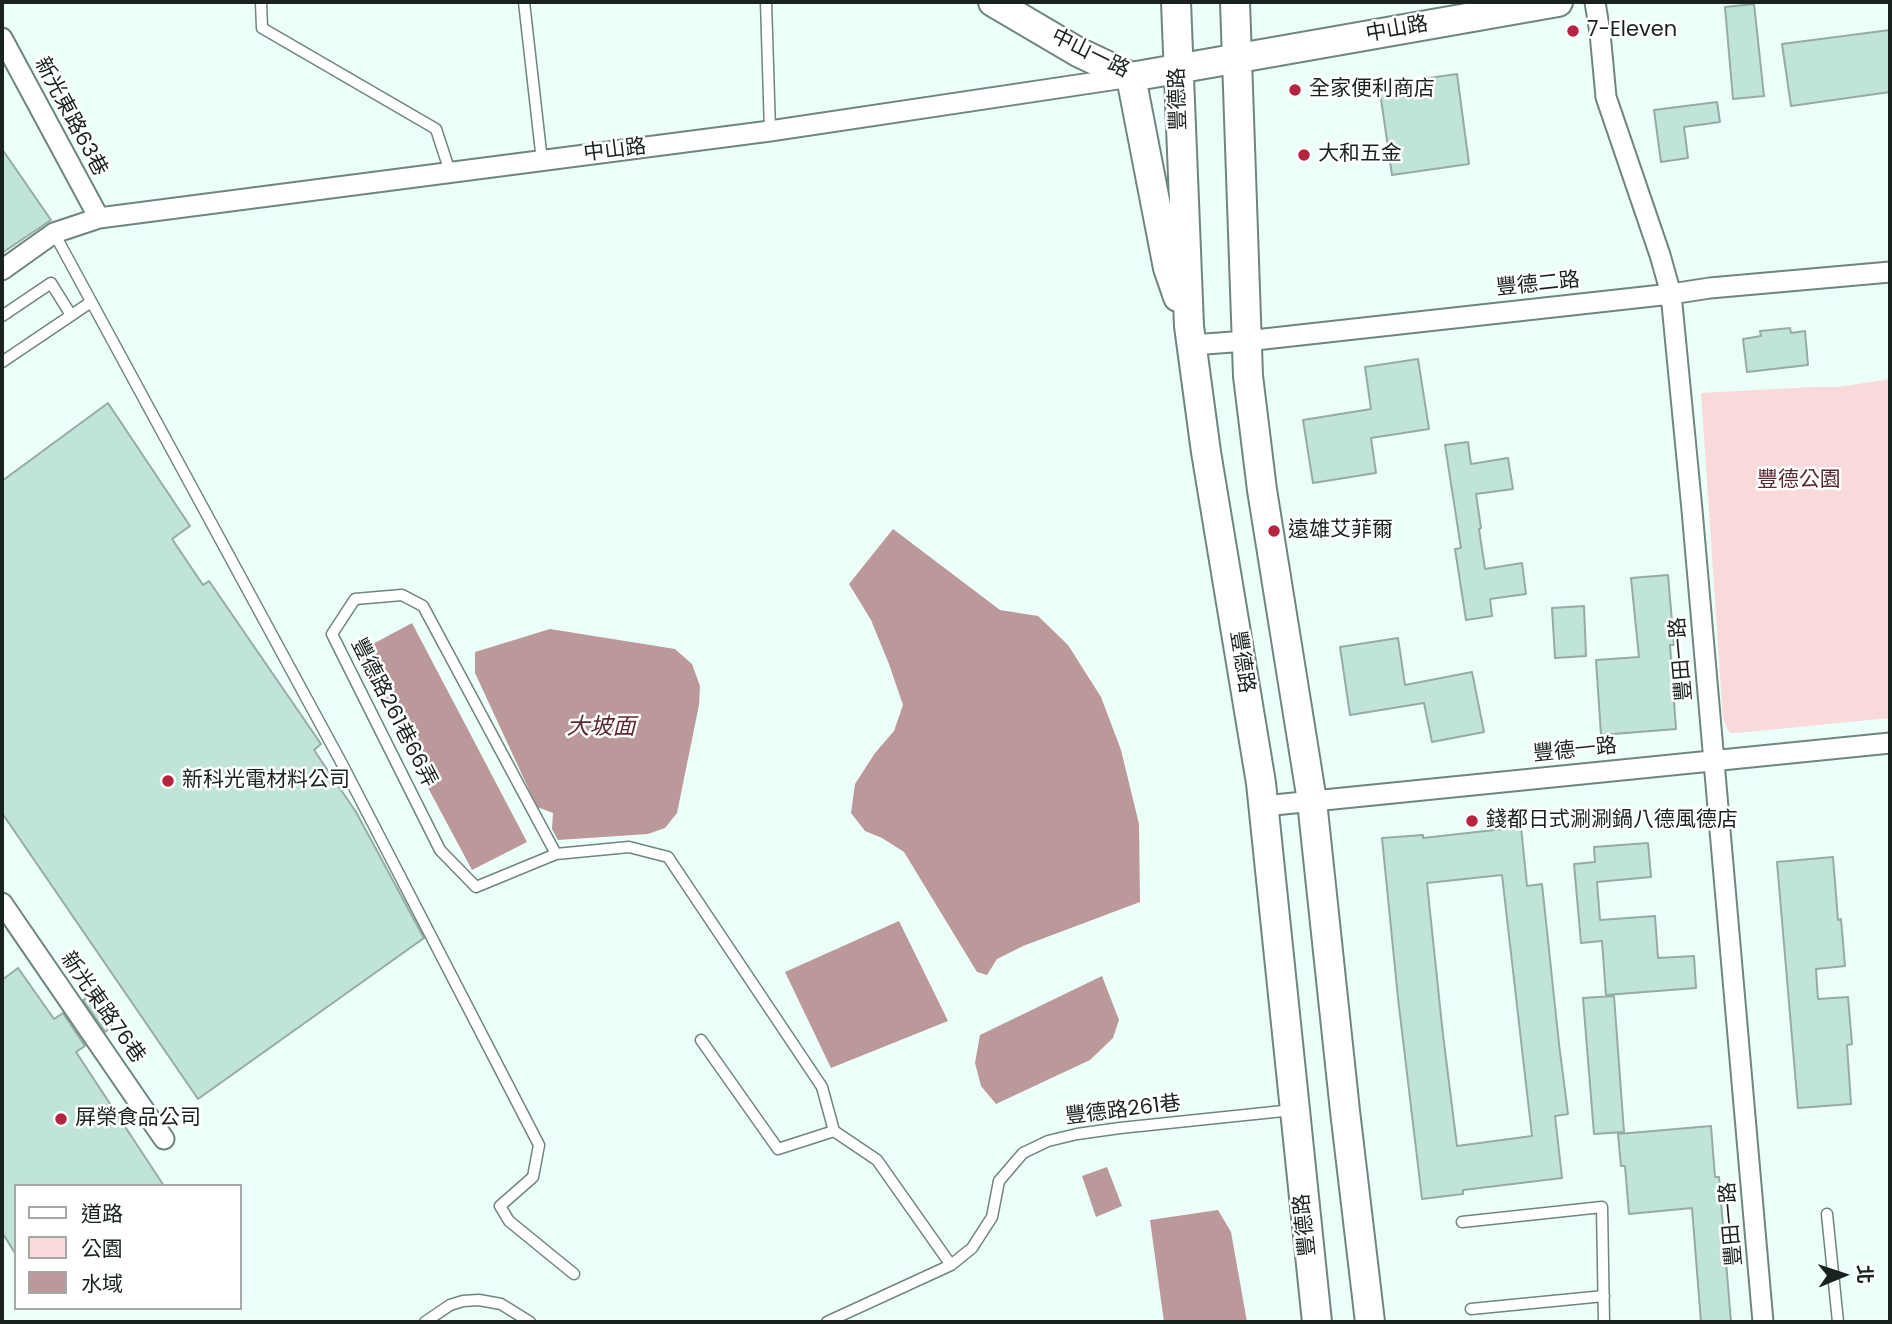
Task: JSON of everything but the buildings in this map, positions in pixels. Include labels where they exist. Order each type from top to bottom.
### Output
[{"type":"main road","name":"中山一路","points":[[993,2],[1078,52],[1131,78],[1236,60]]},
{"type":"main road","name":"豐德路","points":[[1176,2],[1190,336],[1206,452],[1264,806],[1317,1322]]},
{"type":"main road","points":[[1235,2],[1248,376],[1262,490],[1312,801],[1370,1322]]},
{"type":"main road","name":"中山路","points":[[1236,60],[1449,11],[1558,2]]},
{"type":"main road","points":[[1131,78],[1168,268],[1190,336]]},
{"type":"street","name":"豐田一路","points":[[1595,2],[1606,97],[1671,294],[1763,1322]]},
{"type":"street","name":"新光東路63巷","points":[[2,38],[99,218]]},
{"type":"street","name":"中山路","points":[[99,218],[770,131],[1131,78]]},
{"type":"street","points":[[2,270],[54,233],[99,218]]},
{"type":"street","name":"豐德二路","points":[[1190,336],[1246,341],[1710,288],[1890,272]]},
{"type":"street","name":"豐德一路","points":[[1264,806],[1890,743]]},
{"type":"street","name":"新光東路76巷","points":[[2,903],[164,1139]]},
{"type":"lane","points":[[261,2],[262,28],[436,130],[450,172]]},
{"type":"lane","points":[[524,2],[542,161]]},
{"type":"lane","points":[[766,2],[770,131]]},
{"type":"lane","points":[[54,233],[341,762],[539,1145],[533,1177],[500,1206],[509,1222],[574,1274]]},
{"type":"lane","points":[[2,316],[51,283],[71,316]]},
{"type":"lane","points":[[2,362],[91,302]]},
{"type":"lane","name":"豐德路261巷66弄","points":[[556,855],[423,606],[402,595],[355,599],[332,634],[440,849],[476,887],[556,855],[629,847],[668,857],[822,1087],[834,1131]]},
{"type":"lane","points":[[701,1040],[778,1149],[834,1131],[877,1160],[951,1265]]},
{"type":"lane","name":"豐德路261巷","points":[[827,1322],[951,1265],[972,1248],[992,1217],[999,1181],[1023,1153],[1048,1142],[1120,1128],[1294,1110]]},
{"type":"lane","points":[[1462,1222],[1602,1207],[1604,1322]]},
{"type":"lane","points":[[1827,1214],[1838,1322]]},
{"type":"lane","points":[[1471,1309],[1604,1296]]},
{"type":"lane","points":[[425,1322],[450,1306],[463,1301],[479,1300],[500,1304],[530,1322]]},
{"type":"green space","name":"豐德公園","points":[[1890,379],[1890,718],[1730,733],[1723,720],[1701,393],[1839,387]]},
{"type":"water","points":[[893,529],[1000,610],[1038,616],[1068,645],[1101,697],[1121,750],[1139,824],[1140,902],[1023,946],[997,959],[987,975],[977,972],[904,852],[865,831],[851,813],[855,784],[875,753],[894,731],[903,705],[871,620],[849,584]]},
{"type":"water","points":[[412,623],[527,842],[472,870],[356,653]]},
{"type":"water","name":"大坡面","points":[[550,629],[675,649],[692,664],[700,686],[699,705],[677,813],[665,828],[648,834],[558,840],[552,829],[553,813],[537,807],[475,673],[475,652]]},
{"type":"water","points":[[899,921],[948,1021],[831,1068],[785,972]]},
{"type":"water","points":[[1102,976],[1119,1020],[1113,1038],[1090,1060],[996,1104],[981,1086],[975,1063],[980,1035]]},
{"type":"water","points":[[1107,1167],[1122,1206],[1096,1217],[1082,1176]]},
{"type":"water","points":[[1218,1210],[1231,1232],[1247,1322],[1164,1322],[1150,1220]]},
{"type":"place","name":"7-Eleven","points":[[1573,31]]},
{"type":"place","name":"全家便利商店","points":[[1295,90]]},
{"type":"place","name":"大和五金","points":[[1304,155]]},
{"type":"place","name":"遠雄艾菲爾","points":[[1274,531]]},
{"type":"place","name":"新科光電材料公司","points":[[168,781]]},
{"type":"place","name":"錢都日式涮涮鍋八德風德店","points":[[1472,821]]},
{"type":"place","name":"屏榮食品公司","points":[[61,1119]]}]
